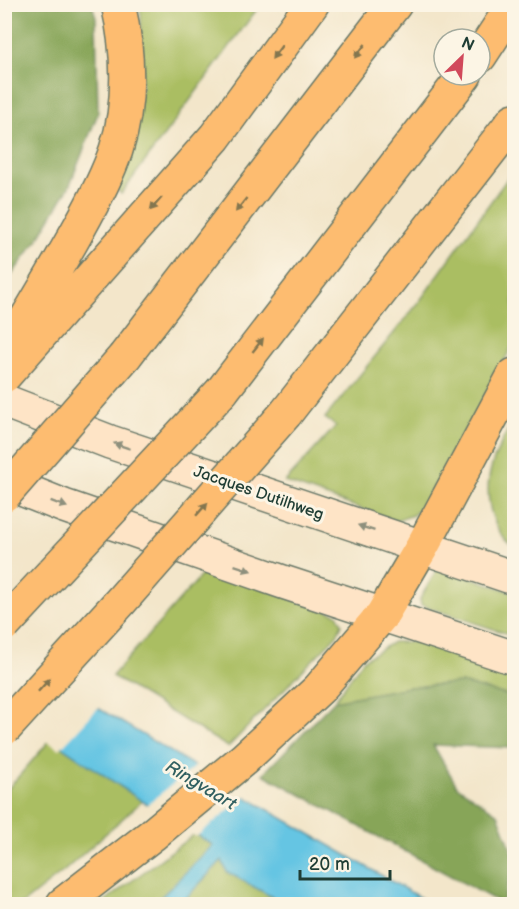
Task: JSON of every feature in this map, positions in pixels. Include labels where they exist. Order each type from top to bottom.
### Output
[{"type":"highway","points":[[4,376],[38,323],[99,193],[116,149],[124,111],[126,75],[125,32],[118,4]]},
{"type":"highway","points":[[4,356],[215,137],[312,4]]},
{"type":"highway","points":[[4,495],[125,356],[395,4]]},
{"type":"highway","points":[[492,38],[514,4]]},
{"type":"highway","points":[[4,625],[222,391],[456,87]]},
{"type":"highway","points":[[4,729],[120,602],[286,412],[514,120]]},
{"type":"highway","points":[[63,904],[244,759],[319,689],[382,615],[422,547],[514,375]]},
{"type":"main road","name":"Jacques Dutilhweg","points":[[4,401],[110,442],[514,579]]},
{"type":"main road","points":[[4,482],[75,510],[514,658]]},
{"type":"green space","points":[[5,4],[92,5],[96,17],[98,113],[69,187],[38,239],[5,284]]},
{"type":"green space","points":[[139,5],[260,5],[121,194],[117,189],[142,86]]},
{"type":"green space","points":[[514,169],[514,343],[423,506],[413,515],[396,521],[285,482],[336,426],[325,418],[419,302]]},
{"type":"green space","points":[[514,418],[514,547],[499,531],[494,521],[488,488],[494,459]]},
{"type":"green space","points":[[439,566],[514,593],[514,636],[421,605],[420,599]]},
{"type":"green space","points":[[207,569],[337,614],[342,624],[337,635],[228,747],[112,676]]},
{"type":"green space","points":[[393,642],[425,642],[514,672],[514,697],[461,683],[409,687],[334,701],[363,660]]},
{"type":"green space","points":[[461,683],[514,697],[514,748],[433,745],[457,786],[498,814],[514,856],[514,864],[502,904],[263,774],[334,701],[409,687]]},
{"type":"green space","points":[[51,739],[142,801],[64,871],[22,904],[5,904],[5,792]]},
{"type":"green space","points":[[196,833],[213,846],[154,904],[101,904]]},
{"type":"green space","points":[[222,860],[227,872],[285,904],[180,904]]},
{"type":"water","name":"Ringvaart","points":[[5,652],[241,794],[431,904],[285,904],[227,872],[222,860],[180,904],[154,904],[213,845],[142,801],[51,739]]},
{"type":"pier","points":[[4,649],[100,706],[60,749],[4,716]]},
{"type":"pier","points":[[198,764],[248,794],[196,837],[145,806]]}]
